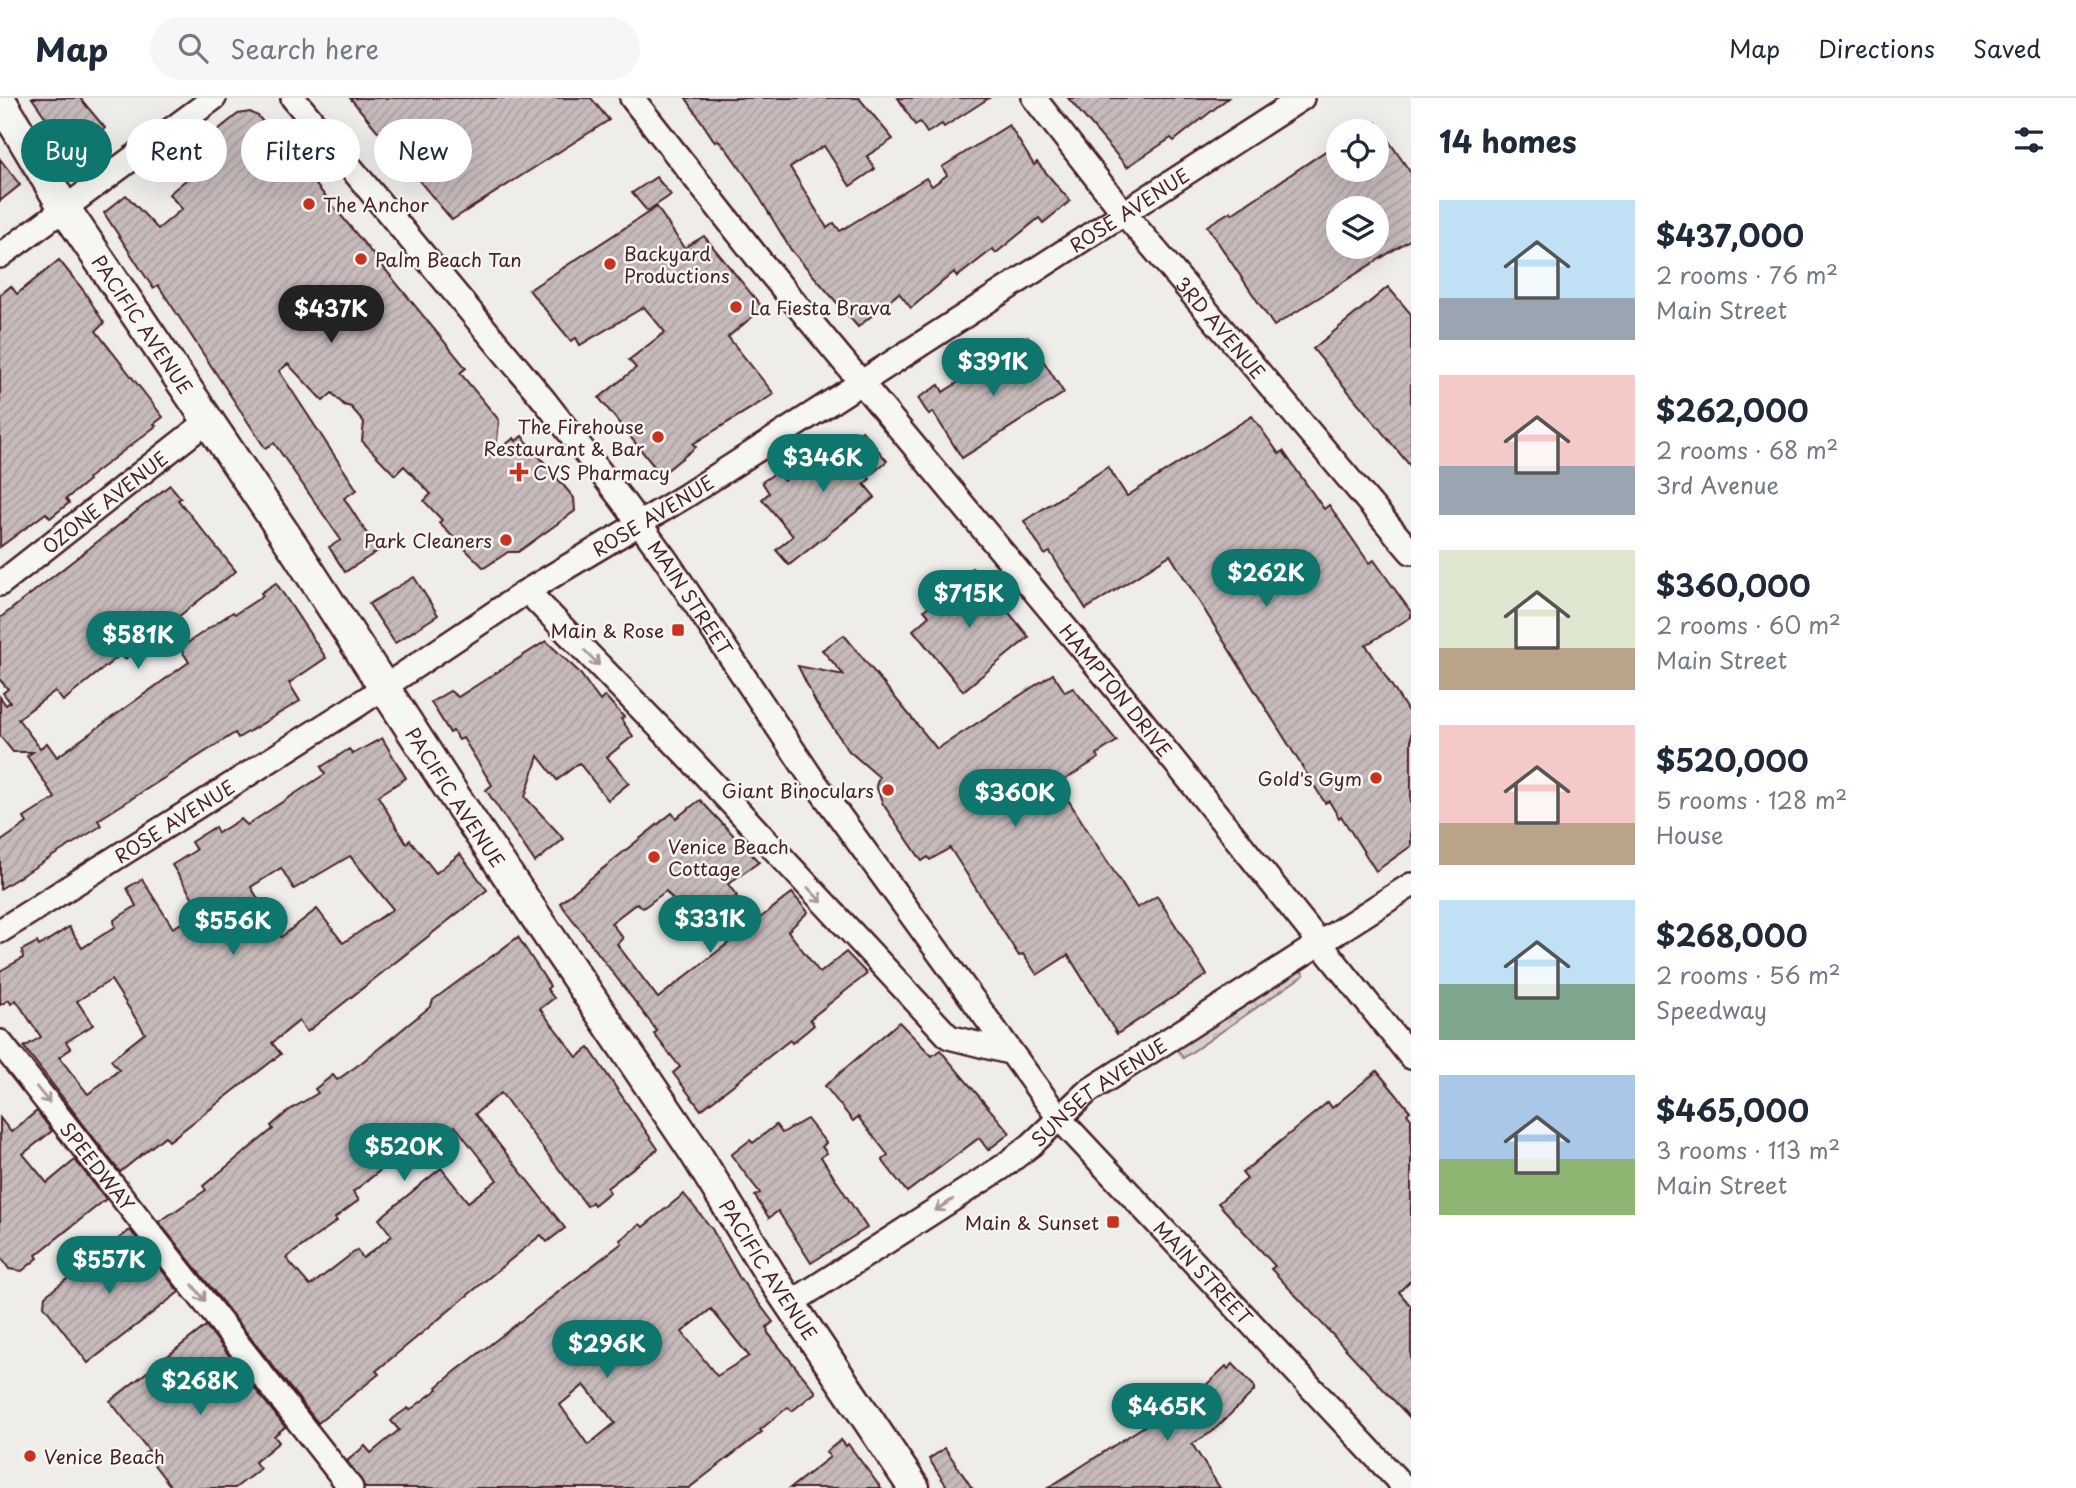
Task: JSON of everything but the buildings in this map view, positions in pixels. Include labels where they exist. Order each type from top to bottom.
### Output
[{"type":"main road","name":"PACIFIC AVENUE","points":[[1,102],[63,206],[209,420],[914,1488]]},
{"type":"street","points":[[0,256],[63,206],[214,98]]},
{"type":"street","name":"MAIN STREET","points":[[293,98],[544,400],[638,523],[811,777],[1059,1118],[1405,1488]]},
{"type":"street","name":"HAMPTON DRIVE","points":[[632,98],[761,262],[1122,696],[1411,1057]]},
{"type":"street","name":"3RD AVENUE","points":[[1034,98],[1123,212],[1411,552]]},
{"type":"street","name":"ROSE AVENUE","points":[[0,931],[384,687],[527,591],[861,383],[1302,98]]},
{"type":"street","name":"OZONE AVENUE","points":[[0,584],[209,420]]},
{"type":"street","points":[[527,591],[692,761],[949,1037],[1009,1052]]},
{"type":"street","name":"SUNSET AVENUE","points":[[791,1303],[1002,1168],[1031,1145],[1087,1092],[1411,885]]},
{"type":"street","name":"SPEEDWAY","points":[[0,1042],[351,1488]]},
{"type":"green space","points":[[1300,969],[1304,975],[1183,1058],[1177,1049]]},
{"type":"place","name":"The Anchor","points":[[309,204]]},
{"type":"place","name":"Palm Beach Tan","points":[[361,259]]},
{"type":"place","name":"Backyard Productions","points":[[610,264]]},
{"type":"place","name":"La Fiesta Brava","points":[[736,307]]},
{"type":"place","name":"The Firehouse Restaurant & Bar","points":[[658,437]]},
{"type":"place","name":"CVS Pharmacy","points":[[519,472]]},
{"type":"place","name":"Park Cleaners","points":[[506,540]]},
{"type":"place","name":"Main & Rose","points":[[678,630]]},
{"type":"place","name":"Gold's Gym","points":[[1376,778]]},
{"type":"place","name":"Giant Binoculars","points":[[888,790]]},
{"type":"place","name":"Venice Beach Cottage","points":[[654,857]]},
{"type":"place","name":"Main & Sunset","points":[[1113,1222]]},
{"type":"place","name":"Venice Beach","points":[[30,1456]]}]
